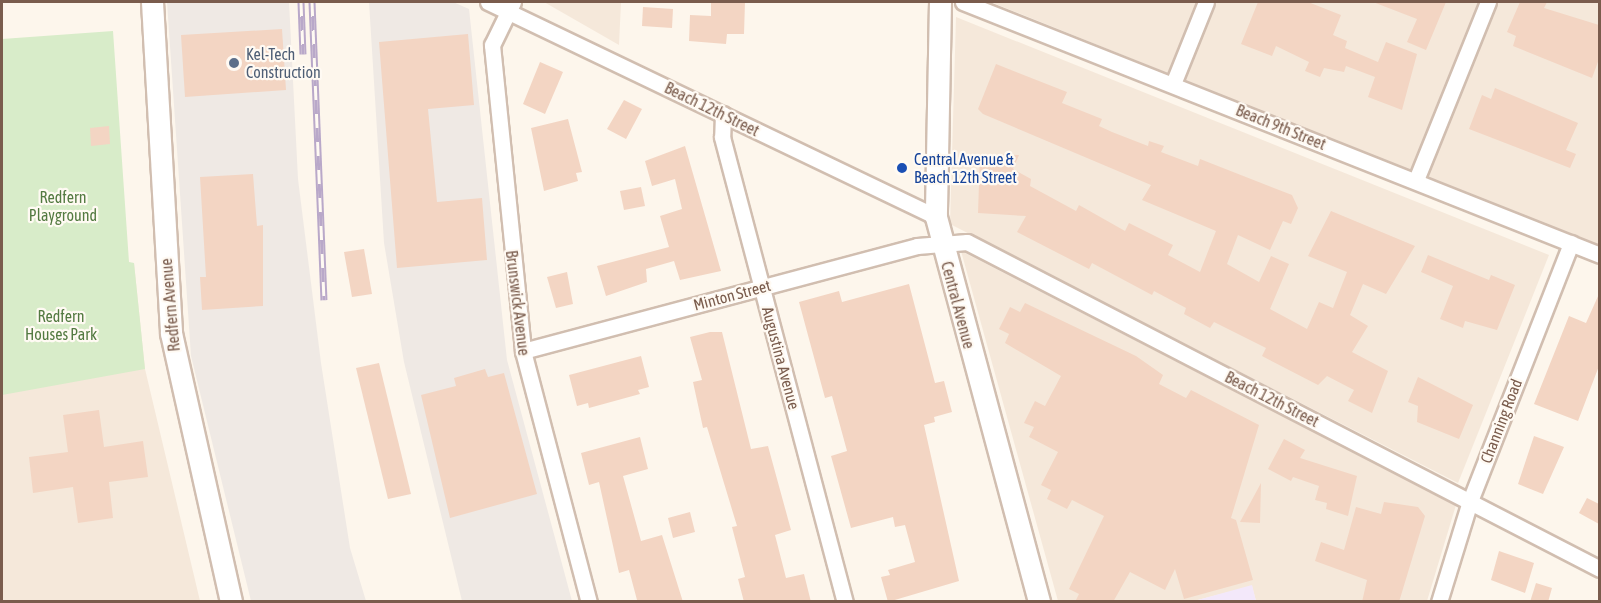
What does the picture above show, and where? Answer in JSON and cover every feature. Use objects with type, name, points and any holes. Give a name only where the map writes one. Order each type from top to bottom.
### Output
[{"type":"street","name":"Redfern Avenue","points":[[152,2],[171,333],[231,602]]},
{"type":"street","name":"Beach 12th Street","points":[[488,2],[510,6],[723,114],[936,217]]},
{"type":"street","name":"Central Avenue","points":[[940,2],[936,217],[1039,602]]},
{"type":"street","name":"Beach 9th Street","points":[[963,2],[1416,180],[1599,255]]},
{"type":"street","points":[[1173,84],[1206,2]]},
{"type":"street","points":[[1416,180],[1488,2]]},
{"type":"street","name":"Brunswick Avenue","points":[[510,6],[492,45],[523,351],[589,602]]},
{"type":"street","name":"Augustina Avenue","points":[[723,114],[722,137],[845,602]]},
{"type":"street","name":"Beach 12th Street","points":[[942,244],[966,242],[1599,569]]},
{"type":"street","name":"Channing Road","points":[[1439,602],[1470,501],[1571,243]]},
{"type":"street","name":"Minton Street","points":[[523,351],[917,246],[942,244]]},
{"type":"shaded area","points":[[167,2],[289,2],[298,179],[321,363],[350,548],[366,601],[251,601],[191,356]]},
{"type":"shaded area","points":[[369,2],[453,2],[469,9],[507,360],[572,601],[462,601],[404,362],[384,243]]},
{"type":"shaded area","points":[[544,2],[621,2],[619,45]]},
{"type":"shaded area","points":[[991,2],[1599,2],[1599,247]]},
{"type":"shaded area","points":[[956,17],[1549,255],[1458,483],[950,224]]},
{"type":"shaded area","points":[[961,251],[1456,505],[1427,601],[1256,601],[1252,586],[1194,601],[1058,601]]},
{"type":"shaded area","points":[[134,263],[145,369],[200,601],[2,602],[2,272]]},
{"type":"shaded area","points":[[1252,585],[1256,601],[1194,601]]},
{"type":"green space","name":"Redfern Playground","points":[[113,31],[129,262],[134,263],[145,369],[2,395],[2,39]]},
{"type":"building","points":[[711,2],[745,2],[744,34],[727,34],[726,44],[689,41],[690,15],[711,16]]},
{"type":"building","points":[[1258,2],[1308,2],[1341,15],[1333,35],[1347,41],[1345,48],[1378,62],[1386,42],[1417,54],[1402,110],[1368,97],[1375,77],[1346,66],[1344,72],[1324,68],[1320,77],[1305,71],[1309,62],[1276,46],[1272,56],[1241,44]]},
{"type":"building","points":[[1373,2],[1446,2],[1426,50],[1407,42],[1417,19]]},
{"type":"building","points":[[1520,2],[1547,2],[1544,8],[1599,25],[1599,59],[1592,78],[1513,46],[1516,36],[1507,32]]},
{"type":"building","points":[[643,7],[673,9],[672,28],[642,26]]},
{"type":"building","name":"Kel-Tech Construction","points":[[282,29],[286,90],[185,97],[181,35]]},
{"type":"building","points":[[468,34],[474,105],[428,109],[437,202],[482,198],[487,260],[397,268],[379,42]]},
{"type":"building","points":[[540,62],[563,72],[545,114],[523,104]]},
{"type":"building","points":[[996,64],[1067,92],[1062,103],[1102,119],[1099,126],[1112,132],[1148,146],[1149,141],[1164,146],[1161,152],[1198,166],[1200,159],[1292,195],[1298,208],[1291,224],[1283,221],[1270,250],[1238,235],[1227,264],[1259,282],[1271,256],[1289,264],[1270,309],[1307,329],[1319,302],[1333,308],[1347,272],[1308,256],[1331,211],[1415,246],[1386,294],[1363,284],[1350,315],[1368,326],[1352,352],[1388,371],[1372,413],[1348,401],[1354,390],[1327,376],[1318,385],[1262,356],[1266,348],[1214,322],[1210,328],[1184,314],[1186,308],[1154,291],[1152,295],[1092,263],[1089,269],[1017,232],[1026,216],[978,213],[980,154],[1019,155],[1013,169],[1031,179],[1030,186],[1076,211],[1079,205],[1125,231],[1129,223],[1173,245],[1168,255],[1200,272],[1216,231],[1142,200],[1151,185],[983,114],[978,109]]},
{"type":"building","points":[[1495,88],[1578,123],[1566,150],[1576,154],[1570,168],[1469,129],[1482,95],[1491,99]]},
{"type":"building","points":[[624,100],[642,109],[626,139],[607,129]]},
{"type":"building","points":[[568,119],[582,172],[576,173],[578,181],[544,191],[531,128]]},
{"type":"building","points":[[109,126],[110,144],[91,146],[90,128]]},
{"type":"building","points":[[685,146],[721,271],[680,280],[674,261],[646,269],[647,282],[606,296],[597,266],[669,247],[660,216],[682,209],[675,179],[652,186],[645,161]]},
{"type":"building","points":[[253,174],[257,226],[263,225],[263,306],[202,310],[200,277],[206,277],[200,177]]},
{"type":"building","points":[[641,187],[645,206],[624,210],[620,191]]},
{"type":"building","points":[[364,249],[372,294],[352,297],[344,252]]},
{"type":"building","points":[[1428,255],[1489,280],[1491,275],[1515,285],[1497,330],[1465,321],[1463,328],[1440,319],[1453,286],[1421,272]]},
{"type":"building","points":[[567,272],[573,304],[556,308],[547,277]]},
{"type":"building","points":[[909,284],[935,383],[944,381],[952,412],[934,417],[935,422],[924,425],[959,581],[888,602],[881,577],[890,575],[888,570],[915,562],[905,525],[895,527],[893,517],[851,528],[831,456],[847,451],[832,396],[825,398],[799,302],[839,291],[842,302]]},
{"type":"building","points":[[1599,294],[1599,366],[1578,421],[1534,404],[1569,316],[1586,323]]},
{"type":"building","points":[[1025,303],[1136,356],[1163,375],[1159,384],[1186,398],[1191,390],[1259,425],[1231,518],[1236,520],[1253,580],[1184,599],[1175,569],[1165,590],[1130,572],[1113,602],[1075,602],[1079,594],[1069,589],[1104,516],[1072,500],[1067,509],[1047,499],[1051,490],[1041,485],[1058,452],[1029,437],[1034,427],[1024,423],[1035,401],[1045,406],[1061,376],[1005,343],[1009,334],[999,329],[1010,307],[1020,312]]},
{"type":"building","points":[[710,332],[722,332],[751,449],[768,446],[791,530],[775,535],[786,578],[804,574],[811,602],[744,602],[738,579],[745,577],[732,527],[737,526],[707,427],[703,428],[693,382],[702,380],[690,337]]},
{"type":"building","points":[[641,356],[649,387],[638,390],[640,394],[589,408],[588,403],[577,406],[569,375]]},
{"type":"building","points":[[379,363],[411,494],[388,499],[356,368]]},
{"type":"building","points":[[485,369],[488,377],[504,373],[537,494],[450,518],[421,395],[456,386],[454,378]]},
{"type":"building","points":[[1418,377],[1473,405],[1459,439],[1417,422],[1418,406],[1408,402]]},
{"type":"building","points":[[99,410],[104,447],[143,441],[148,477],[109,482],[113,518],[78,523],[73,487],[33,493],[29,457],[68,452],[63,415]]},
{"type":"building","points":[[1534,436],[1564,447],[1543,494],[1518,484]]},
{"type":"building","points":[[640,437],[648,469],[623,476],[641,541],[662,535],[683,602],[637,600],[629,570],[619,573],[599,482],[589,485],[581,453]]},
{"type":"building","points":[[1284,439],[1305,450],[1300,458],[1357,476],[1348,516],[1326,509],[1327,503],[1315,500],[1319,486],[1293,477],[1291,481],[1268,469]]},
{"type":"building","points":[[1261,483],[1260,523],[1240,522]]},
{"type":"building","points":[[1587,498],[1599,504],[1599,524],[1579,513]]},
{"type":"building","points":[[1384,502],[1418,507],[1425,516],[1399,602],[1362,602],[1367,580],[1315,561],[1321,542],[1344,550],[1356,507],[1381,514]]},
{"type":"building","points":[[690,512],[695,532],[673,538],[668,518]]},
{"type":"building","points":[[1499,551],[1534,563],[1525,593],[1491,580]]},
{"type":"building","points":[[1536,583],[1552,588],[1548,602],[1530,602]]},
{"type":"railway","points":[[301,2],[303,54]]},
{"type":"railway","points":[[312,2],[324,300]]},
{"type":"place","name":"Kel-Tech Construction","points":[[234,63]]},
{"type":"place","name":"Central Avenue & Beach 12th Street","points":[[902,168]]},
{"type":"park label","name":"Redfern Houses Park","points":[[61,325]]}]
